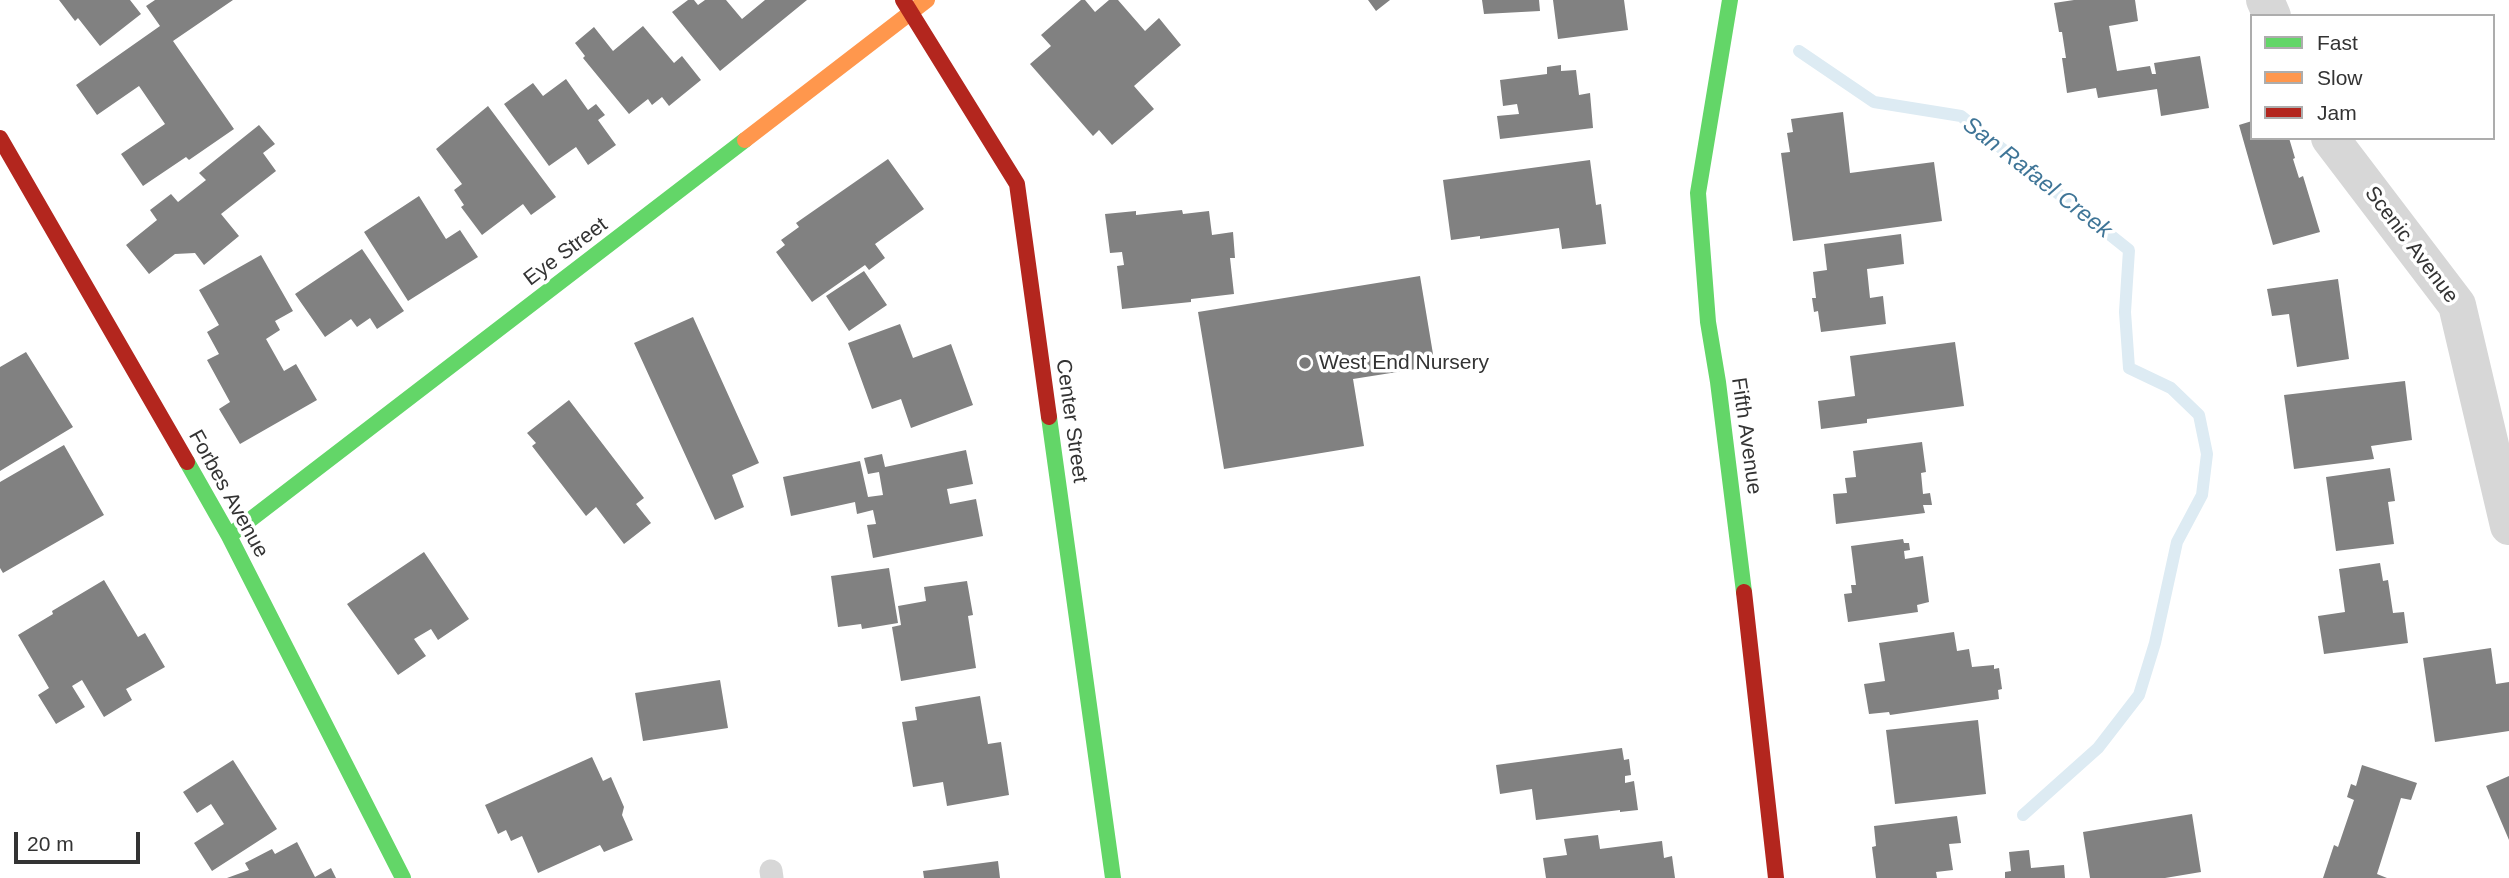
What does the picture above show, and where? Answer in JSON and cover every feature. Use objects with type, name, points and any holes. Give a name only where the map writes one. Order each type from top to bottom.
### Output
[{"type":"street","name":"Eye Street","points":[[229,536],[908,6],[927,0]]},
{"type":"street","name":"Fifth Avenue","points":[[1730,0],[1698,193],[1708,322],[1734,506],[1776,878]]},
{"type":"street","name":"Center Street","points":[[908,6],[1017,184],[1112,878]]},
{"type":"street","name":"Forbes Avenue","points":[[0,138],[229,536],[403,878]]},
{"type":"street","name":"Scenic Avenue","points":[[2332,140],[2457,305],[2509,526]]},
{"type":"building","points":[[59,0],[130,0],[141,14],[100,46],[78,18],[75,21]]},
{"type":"building","points":[[155,0],[233,0],[173,41],[234,129],[189,160],[186,157],[143,186],[121,154],[165,124],[139,86],[97,115],[76,85],[160,26],[146,6]]},
{"type":"building","points":[[688,0],[694,0],[698,5],[705,0],[726,0],[742,19],[765,0],[807,0],[720,71],[672,12]]},
{"type":"building","points":[[1081,0],[1085,0],[1095,12],[1109,0],[1118,0],[1145,31],[1159,18],[1181,45],[1134,86],[1154,109],[1112,145],[1099,130],[1093,136],[1030,64],[1051,46],[1041,35]]},
{"type":"building","points":[[1368,0],[1390,0],[1376,11]]},
{"type":"building","points":[[1482,0],[1539,0],[1540,11],[1484,14]]},
{"type":"building","points":[[1553,0],[1624,0],[1628,30],[1558,39]]},
{"type":"building","points":[[2074,0],[2135,0],[2138,21],[2109,26],[2117,71],[2150,66],[2152,74],[2156,74],[2154,63],[2200,56],[2209,108],[2161,116],[2157,89],[2098,98],[2096,88],[2067,93],[2062,58],[2066,58],[2054,3]]},
{"type":"building","points":[[643,26],[674,63],[682,56],[701,80],[669,106],[662,97],[652,105],[648,99],[629,114],[583,58],[585,56],[575,43],[594,27],[613,51]]},
{"type":"building","points":[[1561,65],[1561,71],[1576,70],[1579,95],[1590,93],[1593,128],[1500,139],[1497,116],[1519,114],[1517,104],[1503,106],[1500,80],[1547,74],[1547,67]]},
{"type":"building","points":[[566,79],[588,110],[596,104],[605,115],[598,120],[616,145],[588,165],[576,147],[549,166],[504,104],[533,83],[543,96]]},
{"type":"building","points":[[488,106],[556,197],[531,215],[523,204],[482,235],[461,207],[464,205],[454,190],[462,184],[436,149]]},
{"type":"building","points":[[1843,112],[1850,173],[1934,162],[1942,221],[1793,241],[1781,153],[1790,152],[1787,133],[1793,132],[1791,119]]},
{"type":"building","points":[[2250,122],[2250,140],[2290,140],[2299,178],[2303,176],[2320,232],[2273,245],[2239,125]]},
{"type":"building","points":[[259,125],[275,144],[263,153],[276,171],[221,214],[239,236],[204,265],[195,253],[175,254],[149,274],[126,245],[157,220],[150,210],[171,194],[178,202],[206,180],[199,173]]},
{"type":"building","points":[[888,159],[924,209],[875,244],[885,258],[869,270],[865,265],[812,302],[776,252],[785,245],[781,240],[799,227],[796,223]]},
{"type":"building","points":[[1590,160],[1596,205],[1601,204],[1606,244],[1562,249],[1559,228],[1480,239],[1480,236],[1451,240],[1443,180]]},
{"type":"building","points":[[419,196],[446,239],[460,230],[478,257],[408,301],[364,232]]},
{"type":"building","points":[[1182,210],[1183,214],[1209,211],[1212,235],[1233,232],[1235,258],[1230,258],[1234,294],[1191,299],[1191,302],[1122,309],[1117,266],[1124,265],[1122,252],[1110,253],[1105,214],[1136,211],[1136,215]]},
{"type":"building","points":[[1901,234],[1904,264],[1867,269],[1870,298],[1883,296],[1886,324],[1821,332],[1818,311],[1814,312],[1812,298],[1816,298],[1813,272],[1827,270],[1824,244]]},
{"type":"building","points":[[362,249],[404,311],[377,329],[370,318],[357,327],[351,319],[325,337],[295,294]]},
{"type":"building","points":[[261,255],[293,311],[275,321],[280,330],[266,339],[284,371],[296,364],[317,400],[240,444],[219,409],[230,402],[207,360],[219,354],[207,332],[219,325],[199,290]]},
{"type":"building","points":[[864,271],[887,305],[849,331],[826,296]]},
{"type":"building","points":[[1420,276],[1435,366],[1353,379],[1364,446],[1224,469],[1198,312]]},
{"type":"building","points":[[2338,279],[2349,359],[2297,367],[2289,314],[2272,316],[2267,289]]},
{"type":"building","points":[[693,317],[759,463],[732,475],[744,507],[715,520],[634,343]]},
{"type":"building","points":[[900,324],[913,358],[951,344],[973,405],[911,428],[901,399],[872,409],[848,343]]},
{"type":"building","points":[[1955,342],[1964,406],[1867,419],[1867,423],[1821,429],[1818,401],[1855,396],[1850,356]]},
{"type":"building","points":[[26,352],[73,427],[0,471],[0,367]]},
{"type":"building","points":[[2405,381],[2412,440],[2371,446],[2374,459],[2294,469],[2284,395]]},
{"type":"building","points":[[569,400],[644,498],[636,504],[651,523],[624,544],[596,507],[586,516],[532,446],[536,443],[527,433]]},
{"type":"building","points":[[1922,442],[1926,472],[1921,473],[1923,494],[1930,493],[1932,505],[1923,505],[1925,513],[1836,524],[1833,494],[1847,493],[1845,478],[1856,477],[1853,451]]},
{"type":"building","points":[[64,445],[104,515],[3,573],[0,568],[0,482]]},
{"type":"building","points":[[966,450],[973,484],[947,489],[950,504],[976,499],[983,536],[873,558],[867,525],[876,524],[873,510],[857,514],[855,502],[791,516],[783,477],[860,461],[868,497],[883,495],[879,472],[868,474],[864,458],[882,454],[885,467]]},
{"type":"building","points":[[2390,468],[2395,501],[2388,502],[2394,544],[2336,551],[2326,477]]},
{"type":"building","points":[[1903,539],[1904,543],[1909,543],[1910,550],[1904,551],[1905,559],[1923,556],[1929,602],[1917,605],[1918,612],[1848,622],[1844,594],[1852,593],[1851,585],[1856,585],[1851,546]]},
{"type":"building","points":[[424,552],[469,619],[438,640],[431,629],[414,639],[426,656],[398,675],[347,604]]},
{"type":"building","points":[[2380,563],[2383,581],[2388,580],[2393,613],[2404,612],[2408,643],[2324,654],[2318,616],[2345,612],[2339,569]]},
{"type":"building","points":[[889,568],[898,623],[862,629],[861,624],[838,627],[831,576]]},
{"type":"building","points":[[104,580],[138,637],[145,633],[165,667],[126,689],[132,700],[104,717],[82,680],[72,686],[85,707],[56,724],[38,695],[49,688],[18,635]]},
{"type":"building","points":[[967,581],[973,615],[968,616],[976,668],[901,681],[892,627],[901,625],[898,606],[926,601],[924,587]]},
{"type":"building","points":[[1954,632],[1957,651],[1969,649],[1972,667],[1994,665],[1994,669],[1999,668],[2002,689],[1998,690],[1999,699],[1890,715],[1889,712],[1869,714],[1864,684],[1885,681],[1879,643]]},
{"type":"building","points":[[2491,648],[2496,684],[2509,682],[2509,731],[2435,742],[2423,658]]},
{"type":"building","points":[[720,680],[728,728],[643,741],[635,693]]},
{"type":"building","points":[[980,696],[988,744],[1001,742],[1009,795],[947,806],[943,782],[913,787],[902,722],[917,720],[915,707]]},
{"type":"building","points":[[1978,720],[1986,794],[1895,804],[1886,730]]},
{"type":"building","points":[[1622,748],[1624,760],[1629,759],[1631,775],[1625,776],[1625,783],[1634,781],[1638,810],[1536,820],[1532,789],[1500,794],[1496,765]]},
{"type":"building","points":[[592,757],[603,781],[611,777],[624,807],[622,815],[633,840],[604,852],[600,845],[538,873],[522,836],[511,841],[506,830],[498,834],[485,805]]},
{"type":"building","points":[[233,760],[277,829],[212,871],[194,843],[224,824],[211,804],[197,813],[183,792]]},
{"type":"building","points":[[2362,765],[2417,783],[2411,800],[2401,798],[2377,874],[2387,878],[2323,878],[2334,845],[2338,847],[2354,800],[2347,797],[2351,784],[2356,786]]},
{"type":"building","points":[[2509,776],[2509,840],[2486,786]]},
{"type":"building","points":[[2192,814],[2201,872],[2165,878],[2090,878],[2083,832]]},
{"type":"building","points":[[1957,816],[1961,843],[1949,844],[1953,870],[1936,872],[1937,878],[1876,878],[1872,847],[1876,846],[1874,826]]},
{"type":"building","points":[[1598,835],[1600,849],[1662,841],[1664,858],[1672,856],[1675,878],[1546,878],[1543,858],[1567,855],[1564,839]]},
{"type":"building","points":[[297,842],[315,877],[331,868],[336,878],[227,878],[249,870],[245,863],[272,849],[275,854]]},
{"type":"building","points":[[2029,850],[2031,868],[2064,865],[2065,878],[2005,878],[2005,872],[2011,871],[2009,852]]},
{"type":"building","points":[[998,861],[1000,878],[924,878],[923,871]]},
{"type":"waterway","name":"San Rafael Creek","points":[[1799,51],[1874,102],[1961,116],[2129,250],[2125,312],[2129,368],[2171,388],[2199,415],[2207,454],[2202,495],[2177,542],[2155,643],[2139,695],[2098,748],[2023,815]]},
{"type":"traffic: fast","points":[[1730,0],[1698,193],[1708,322],[1744,592]]},
{"type":"traffic: fast","points":[[229,536],[745,140]]},
{"type":"traffic: fast","points":[[1049,417],[1113,878]]},
{"type":"traffic: fast","points":[[187,462],[229,536],[403,878]]},
{"type":"traffic: slow","points":[[745,140],[927,0]]},
{"type":"traffic: jam","points":[[903,0],[1017,184],[1049,417]]},
{"type":"traffic: jam","points":[[0,138],[187,462]]},
{"type":"traffic: jam","points":[[1744,592],[1776,878]]},
{"type":"place","name":"West End Nursery","points":[[1305,363]]}]
